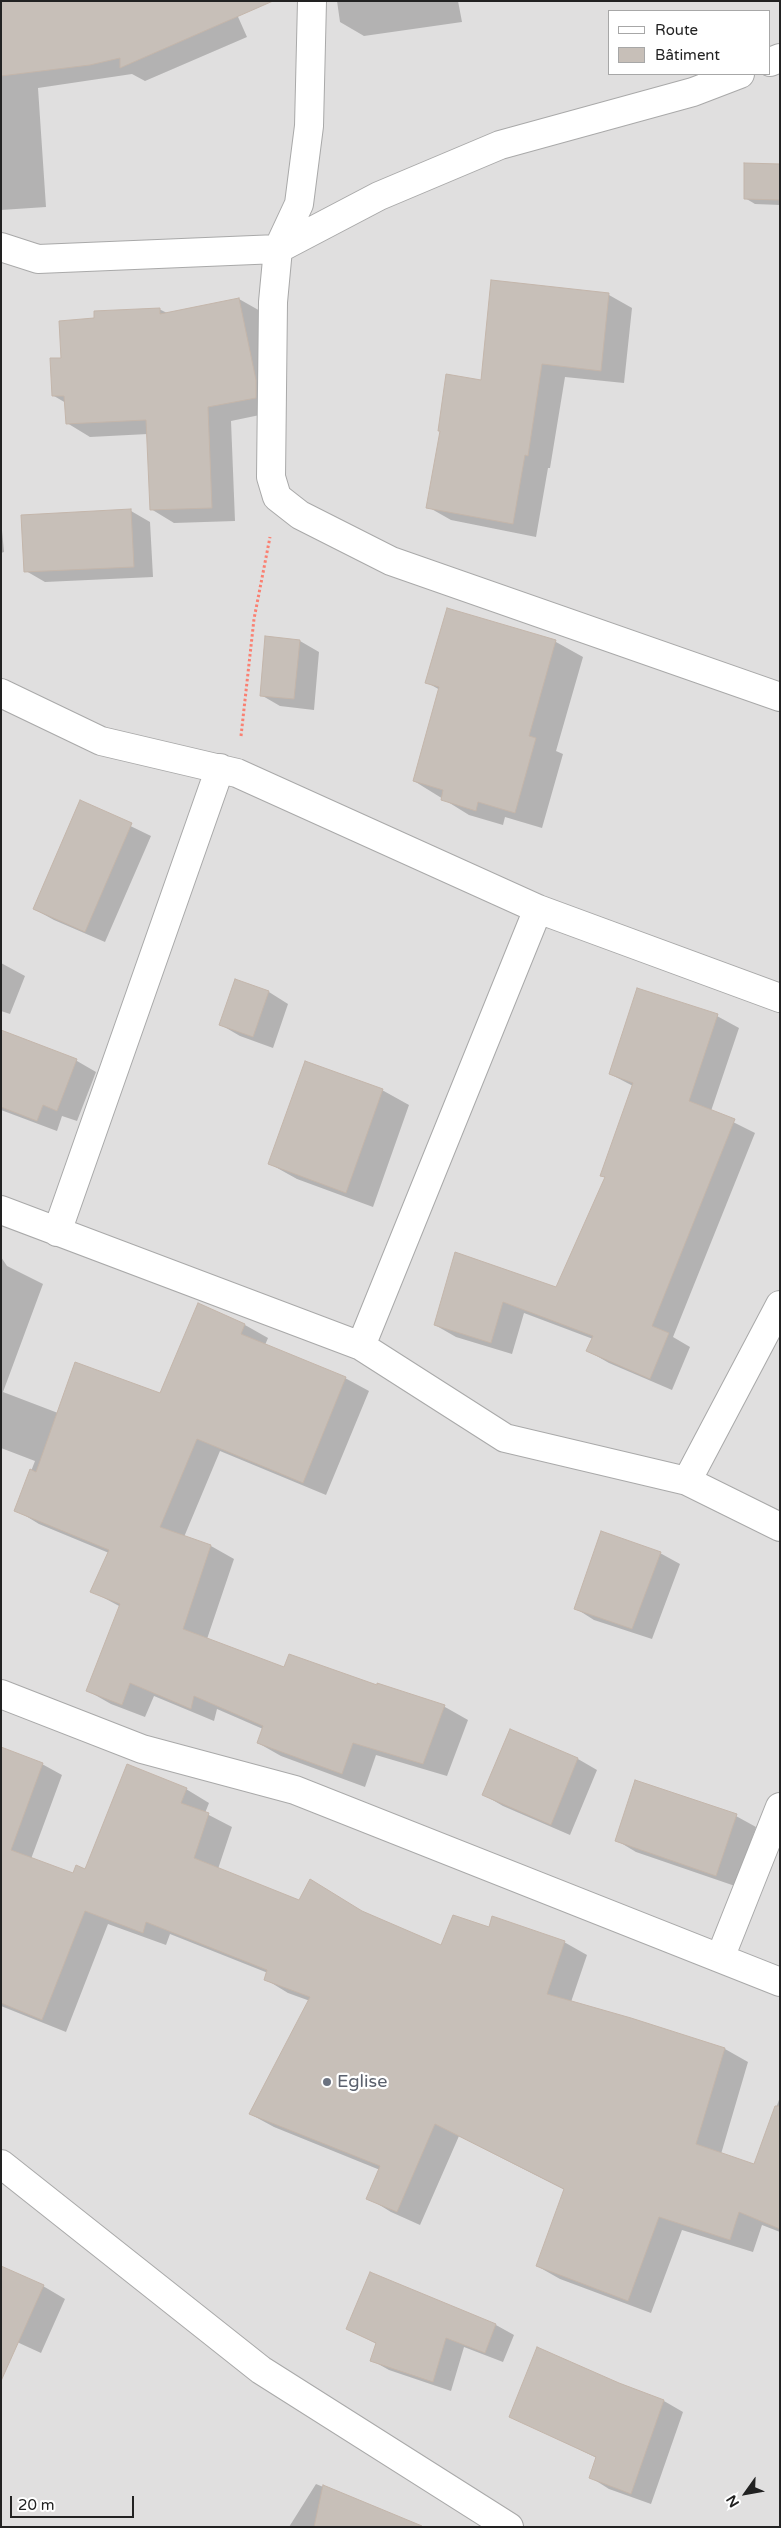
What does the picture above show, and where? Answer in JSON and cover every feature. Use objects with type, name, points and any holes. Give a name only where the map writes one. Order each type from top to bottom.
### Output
[{"type":"street","points":[[312,1],[310,126],[298,204],[278,249],[273,302],[271,477],[278,497],[300,515],[391,561],[780,697]]},
{"type":"street","points":[[1,248],[38,259],[278,249],[379,196],[500,146],[693,92],[737,75]]},
{"type":"street","points":[[1,693],[101,740],[228,770],[538,909],[780,998]]},
{"type":"street","points":[[57,1232],[228,770]]},
{"type":"street","points":[[361,1346],[538,909]]},
{"type":"street","points":[[1,1210],[361,1346],[505,1438],[687,1481],[780,1527]]},
{"type":"street","points":[[687,1481],[780,1305]]},
{"type":"street","points":[[1,1694],[142,1749],[295,1790],[780,1982]]},
{"type":"street","points":[[720,1958],[780,1807]]},
{"type":"street","points":[[1,2164],[261,2370],[508,2527]]},
{"type":"path","points":[[228,770],[254,619],[278,497]]},
{"type":"shaded area","points":[[1,1],[780,1],[780,2527],[1,2527]]},
{"type":"building","points":[[1,1],[273,1],[120,68],[120,58],[90,65],[1,76]]},
{"type":"building","points":[[744,163],[780,164],[780,200],[744,199]]},
{"type":"building","points":[[491,280],[609,293],[601,371],[542,364],[528,456],[525,455],[513,524],[426,508],[440,431],[438,431],[446,374],[481,380]]},
{"type":"building","points":[[239,298],[256,380],[256,398],[208,407],[212,508],[150,510],[146,420],[66,424],[64,396],[52,396],[50,358],[61,358],[59,321],[94,318],[94,311],[160,308],[160,314]]},
{"type":"building","points":[[131,509],[134,567],[24,572],[21,515]]},
{"type":"building","points":[[447,608],[556,640],[529,736],[536,738],[515,813],[478,802],[476,811],[441,800],[443,790],[413,781],[439,687],[425,683]]},
{"type":"building","points":[[265,636],[300,640],[294,699],[260,696]]},
{"type":"building","points":[[80,800],[132,823],[85,932],[33,909]]},
{"type":"building","points":[[235,979],[269,991],[253,1037],[219,1025]]},
{"type":"building","points":[[637,988],[718,1014],[689,1101],[735,1119],[652,1326],[669,1333],[650,1379],[586,1351],[593,1336],[503,1302],[491,1343],[434,1325],[455,1252],[556,1287],[605,1177],[600,1176],[633,1083],[609,1074]]},
{"type":"building","points":[[1,1030],[77,1059],[57,1111],[43,1105],[37,1121],[1,1107]]},
{"type":"building","points":[[305,1061],[383,1089],[346,1193],[268,1164]]},
{"type":"building","points":[[198,1303],[245,1324],[241,1334],[346,1377],[303,1483],[197,1439],[160,1527],[211,1545],[183,1629],[284,1667],[289,1654],[377,1685],[377,1683],[445,1705],[423,1764],[353,1743],[342,1774],[257,1743],[263,1726],[194,1696],[191,1709],[130,1683],[122,1705],[86,1691],[120,1604],[90,1592],[109,1550],[14,1511],[30,1469],[36,1472],[75,1362],[160,1393]]},
{"type":"building","points":[[601,1531],[661,1552],[632,1629],[574,1609]]},
{"type":"building","points":[[510,1729],[578,1758],[551,1825],[482,1795]]},
{"type":"building","points":[[1,1747],[43,1763],[11,1850],[73,1873],[76,1865],[85,1869],[127,1764],[187,1788],[181,1803],[209,1813],[194,1858],[299,1900],[310,1879],[362,1911],[441,1945],[453,1915],[489,1927],[492,1916],[565,1941],[547,1994],[725,2048],[696,2144],[754,2164],[775,2106],[780,2106],[780,2229],[739,2212],[730,2240],[659,2217],[628,2301],[536,2266],[564,2189],[435,2124],[397,2212],[366,2199],[380,2166],[249,2114],[310,1997],[264,1980],[267,1970],[146,1922],[143,1933],[85,1911],[42,2020],[1,2003]]},
{"type":"building","points":[[635,1780],[737,1814],[716,1876],[615,1841]]},
{"type":"building","points":[[1,2266],[44,2285],[1,2381]]},
{"type":"building","points":[[370,2272],[496,2324],[485,2353],[446,2338],[433,2382],[370,2361],[376,2343],[346,2329]]},
{"type":"building","points":[[537,2347],[619,2383],[664,2400],[631,2494],[589,2478],[596,2457],[509,2417]]},
{"type":"building","points":[[323,2485],[422,2526],[422,2527],[314,2527]]},
{"type":"place","name":"Eglise","points":[[327,2082]]}]
